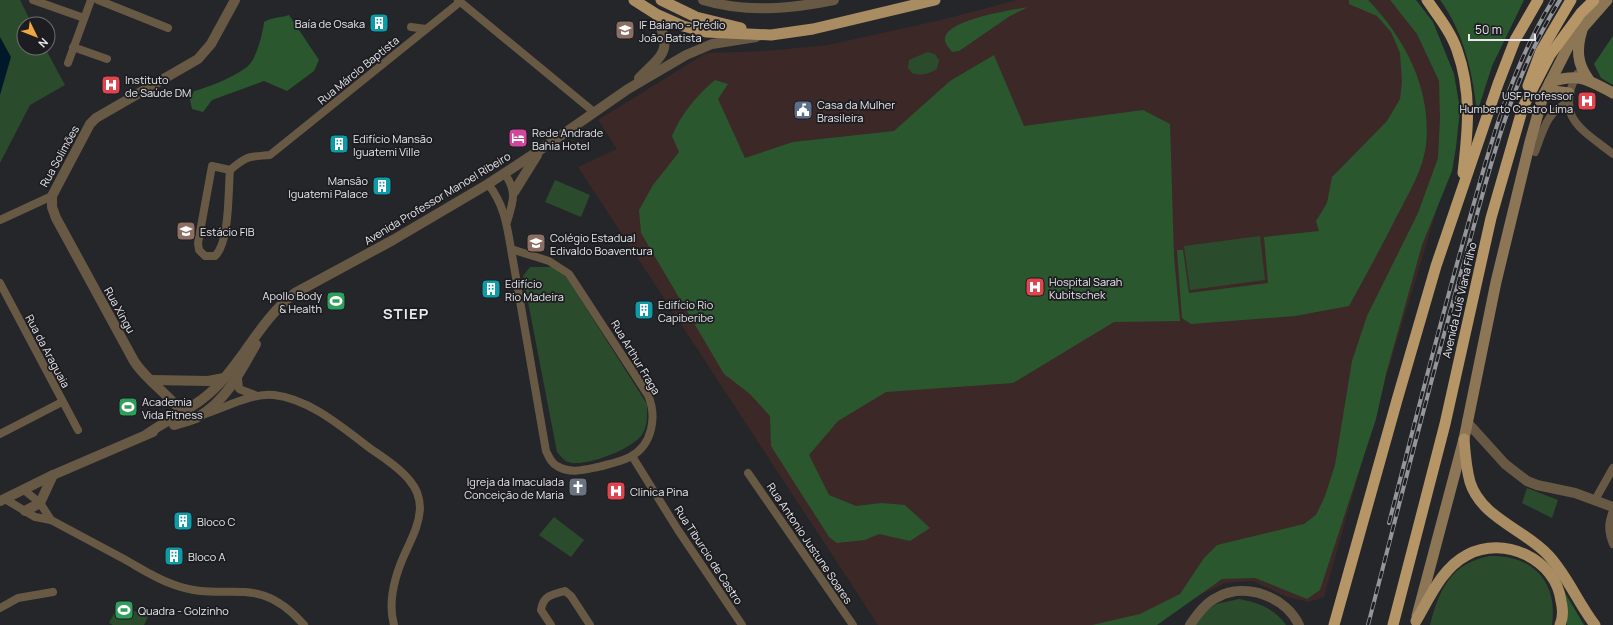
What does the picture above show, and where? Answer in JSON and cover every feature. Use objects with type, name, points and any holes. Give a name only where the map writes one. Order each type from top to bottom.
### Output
[{"type":"highway","points":[[1428,0],[1443,23],[1457,50],[1465,80],[1469,109],[1461,191]]},
{"type":"highway","points":[[1334,625],[1436,266],[1528,0]]},
{"type":"highway","points":[[1515,40],[1538,0]]},
{"type":"highway","points":[[1523,108],[1530,78],[1541,51],[1571,0]]},
{"type":"highway","name":"Avenida Luís Viana Filho","points":[[1394,625],[1445,424],[1491,218],[1523,108],[1550,55],[1582,13],[1594,0]]},
{"type":"highway","points":[[1327,625],[1350,568]]},
{"type":"main road","points":[[634,0],[656,14],[683,26],[706,32],[770,35],[812,29],[935,0]]},
{"type":"main road","points":[[661,0],[696,17],[770,35]]},
{"type":"main road","points":[[1415,623],[1464,439],[1499,267],[1543,96],[1562,55],[1584,25],[1607,0]]},
{"type":"main road","points":[[1578,72],[1578,48],[1584,25]]},
{"type":"main road","points":[[1578,72],[1589,80],[1613,93]]},
{"type":"main road","points":[[1550,82],[1578,72]]},
{"type":"main road","points":[[1543,96],[1552,92],[1568,98]]},
{"type":"main road","points":[[1464,439],[1470,482],[1477,495],[1488,508],[1548,554],[1564,572],[1595,625]]},
{"type":"main road","points":[[1415,623],[1445,573],[1456,562],[1468,554],[1485,548],[1504,547],[1518,551],[1535,559],[1548,571],[1556,582],[1561,597],[1562,608],[1560,625]]},
{"type":"street","points":[[33,0],[84,18]]},
{"type":"street","points":[[68,63],[91,0]]},
{"type":"street","points":[[98,0],[168,28]]},
{"type":"street","name":"Rua Solimões","points":[[0,220],[52,196],[90,124],[96,118],[198,59],[211,44],[235,0]]},
{"type":"street","points":[[703,0],[734,8],[753,9],[834,0]]},
{"type":"street","points":[[459,1],[594,112]]},
{"type":"street","name":"Rua Márclo Baptista","points":[[230,170],[241,160],[270,155],[459,1]]},
{"type":"street","name":"Avenida Professor Manoel Ribeiro","points":[[628,89],[659,58],[664,50],[666,41],[664,32],[656,14]]},
{"type":"street","points":[[412,27],[426,29]]},
{"type":"street","name":"Avenida Professor Manoel Ribeiro","points":[[147,434],[206,396],[224,378],[276,309],[295,294],[393,240],[488,184],[628,89],[701,47],[770,35]]},
{"type":"street","points":[[73,47],[107,59]]},
{"type":"street","points":[[1535,152],[1547,120],[1568,98],[1578,72]]},
{"type":"street","points":[[1568,98],[1570,113],[1575,122],[1613,154]]},
{"type":"street","points":[[514,192],[540,150]]},
{"type":"street","points":[[212,166],[230,170],[224,240],[220,251],[215,256],[206,256],[198,250],[198,243],[212,166]]},
{"type":"street","points":[[504,173],[511,181],[514,192]]},
{"type":"street","name":"Rua Arthur Fraga","points":[[488,184],[499,200],[507,223],[511,249],[545,444],[550,460],[556,466],[576,471],[615,463],[632,456],[645,444],[651,431],[653,407],[648,395],[569,274],[550,261],[511,249]]},
{"type":"street","name":"Rua Arthur Fraga","points":[[507,223],[514,192]]},
{"type":"street","name":"Rua Xingu","points":[[52,196],[52,207],[56,218],[134,361],[141,371],[170,397],[182,412]]},
{"type":"street","name":"Rua da Araguaia","points":[[0,283],[78,430]]},
{"type":"street","name":"Avenida Professor Manoel Ribeiro","points":[[2,500],[53,475],[147,434],[197,417],[212,406],[238,378],[257,342],[262,329]]},
{"type":"street","points":[[151,380],[194,381],[224,378]]},
{"type":"street","points":[[238,378],[239,389],[255,395],[275,395],[299,402],[311,408],[392,464],[404,474],[416,490],[419,499],[418,521],[396,581],[391,602],[394,625]]},
{"type":"street","points":[[197,417],[255,395]]},
{"type":"street","points":[[0,434],[62,402]]},
{"type":"street","points":[[177,424],[182,412]]},
{"type":"street","points":[[1467,422],[1505,464],[1527,481],[1595,500],[1613,507]]},
{"type":"street","name":"Rua Tiburcio de Castro","points":[[632,456],[742,625]]},
{"type":"street","points":[[1595,500],[1613,468]]},
{"type":"street","name":"Rua Antonio Justune Soares","points":[[748,473],[853,625]]},
{"type":"street","points":[[25,512],[40,503],[53,475]]},
{"type":"street","points":[[24,490],[40,503],[51,520]]},
{"type":"street","points":[[2,500],[41,519],[51,520],[146,572],[174,585],[208,590],[256,593],[270,597],[291,611],[304,625]]},
{"type":"street","points":[[1613,511],[1609,521],[1608,531],[1613,544]]},
{"type":"street","points":[[551,625],[540,610],[542,603],[549,595],[565,591],[571,596],[590,625]]},
{"type":"street","points":[[1190,625],[1196,616],[1218,597],[1231,592],[1251,591],[1269,597],[1283,604],[1296,618],[1299,625]]},
{"type":"street","points":[[0,608],[18,598],[53,592]]},
{"type":"shaded area","name":"Hospital Sarah Kubitschek","points":[[1017,0],[1403,0],[1449,81],[1447,176],[1386,377],[1324,597],[1309,602],[1287,597],[1253,581],[1225,583],[1189,600],[1149,625],[878,625],[578,167],[617,149],[598,120],[706,53],[765,51],[828,45],[941,20]]},
{"type":"green space","points":[[0,0],[20,0],[28,16],[16,16],[16,56],[49,56],[65,85],[30,105],[0,163]]},
{"type":"green space","points":[[1349,0],[1368,0],[1381,15],[1394,31],[1404,48],[1420,85],[1425,104],[1427,125],[1426,145],[1422,163],[1412,188],[1349,306],[1295,316],[1191,324],[1182,318],[1177,250],[1183,250],[1189,293],[1268,283],[1264,237],[1319,231],[1316,221],[1327,203],[1332,177],[1387,121],[1400,99],[1402,82],[1400,53],[1391,32],[1377,16],[1349,4]]},
{"type":"green space","points":[[1390,0],[1416,0],[1433,22],[1454,74],[1460,109],[1456,147],[1452,171],[1422,245],[1386,374],[1376,419],[1320,590],[1307,599],[1255,578],[1222,579],[1157,625],[1092,625],[1140,614],[1180,594],[1204,558],[1217,545],[1304,524],[1316,515],[1325,496],[1335,465],[1352,361],[1367,316],[1418,213],[1438,158],[1440,119],[1439,81],[1417,34]]},
{"type":"green space","points":[[1440,0],[1524,0],[1492,66],[1477,113],[1473,83],[1466,54],[1455,26]]},
{"type":"green space","points":[[1028,7],[1010,16],[959,51],[952,52],[945,41],[947,34],[954,27],[966,22],[980,17]]},
{"type":"green space","points":[[289,15],[319,60],[314,71],[287,91],[264,81],[212,100],[203,112],[192,109],[190,99],[194,91],[215,84],[248,66],[259,45],[264,22],[270,19]]},
{"type":"green space","points":[[1613,36],[1613,85],[1601,78],[1594,64]]},
{"type":"green space","points":[[927,52],[935,54],[939,60],[937,69],[925,74],[912,73],[908,68],[909,60]]},
{"type":"green space","points":[[994,55],[1024,126],[1143,110],[1170,124],[1174,257],[1180,321],[1114,322],[1013,383],[886,392],[838,421],[809,455],[829,495],[856,506],[882,503],[905,505],[930,528],[910,541],[879,534],[865,540],[837,543],[829,537],[771,446],[770,416],[750,394],[724,374],[641,233],[639,210],[653,185],[679,152],[672,136],[680,120],[702,92],[715,80],[728,84],[718,99],[745,158],[793,142],[894,131],[950,81]]},
{"type":"green space","points":[[555,180],[590,195],[581,217],[545,202]]},
{"type":"green space","points":[[1260,236],[1265,280],[1190,290],[1184,246]]},
{"type":"green space","points":[[530,267],[552,267],[567,278],[647,404],[647,421],[644,431],[632,444],[622,450],[597,459],[576,463],[568,462],[557,452],[523,276]]},
{"type":"green space","points":[[1527,488],[1558,500],[1552,518],[1522,503]]},
{"type":"green space","points":[[554,517],[584,540],[571,557],[539,535]]},
{"type":"green space","points":[[1490,556],[1519,560],[1530,566],[1539,574],[1546,584],[1551,596],[1553,610],[1552,625],[1430,625],[1443,589],[1456,571],[1477,559]]},
{"type":"green space","points":[[1564,591],[1584,625],[1567,625]]},
{"type":"green space","points":[[1239,599],[1266,607],[1276,614],[1286,625],[1184,625],[1216,604]]},
{"type":"green space","name":"Quadra - Golzinho","points":[[119,604],[148,617],[144,625],[113,625],[109,623]]},
{"type":"water","points":[[0,37],[11,57],[0,95]]},
{"type":"railway","points":[[1389,523],[1427,376],[1492,140],[1524,54],[1553,0]]},
{"type":"railway","points":[[1368,625],[1440,347],[1493,156],[1515,92],[1528,60],[1560,0]]},
{"type":"place","name":"Baía de Osaka","points":[[379,23]]},
{"type":"place","name":"IF Baiano - Prédio João Batista","points":[[625,30]]},
{"type":"place","name":"Instituto de Saúde DM","points":[[111,85]]},
{"type":"place","name":"USF Professor Humberto Castro Lima","points":[[1587,101]]},
{"type":"place","name":"Casa da Mulher Brasileira","points":[[803,110]]},
{"type":"place","name":"Rede Andrade Bahia Hotel","points":[[518,138]]},
{"type":"place","name":"Edifício Mansão Iguatemi Ville","points":[[339,144]]},
{"type":"place","name":"Mansão Iguatemi Palace","points":[[382,186]]},
{"type":"place","name":"Estácio FIB","points":[[186,231]]},
{"type":"place","name":"Colégio Estadual Edivaldo Boaventura","points":[[536,243]]},
{"type":"place","name":"Hospital Sarah Kubitschek","points":[[1035,287]]},
{"type":"place","name":"Edifício Rio Madeira","points":[[491,289]]},
{"type":"place","name":"Apollo Body & Health","points":[[336,301]]},
{"type":"place","name":"Edifício Rio Capiberibe","points":[[644,310]]},
{"type":"place","name":"Academia Vida Fitness","points":[[128,407]]},
{"type":"place","name":"Igreja da Imaculada Conceição de Maria","points":[[578,487]]},
{"type":"place","name":"Clinica Pina","points":[[616,491]]},
{"type":"place","name":"Bloco C","points":[[183,521]]},
{"type":"place","name":"Bloco A","points":[[174,556]]},
{"type":"place","name":"Quadra - Golzinho","points":[[124,610]]},
{"type":"district","name":"STIEP","points":[[406,313]]}]
